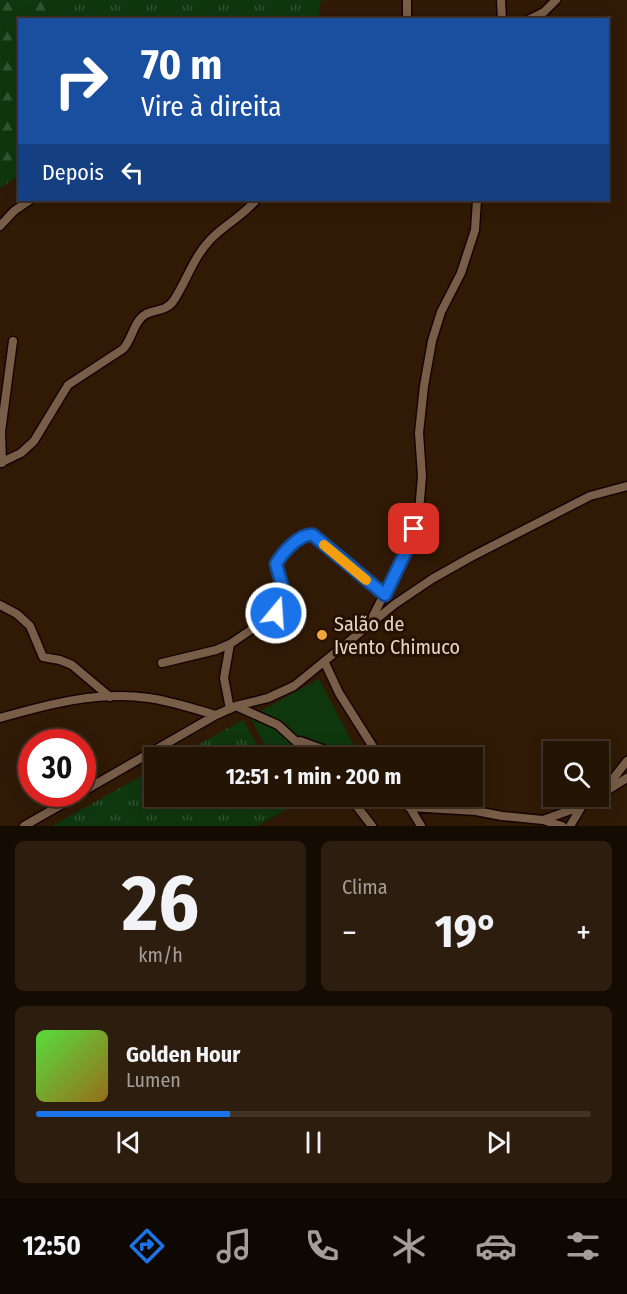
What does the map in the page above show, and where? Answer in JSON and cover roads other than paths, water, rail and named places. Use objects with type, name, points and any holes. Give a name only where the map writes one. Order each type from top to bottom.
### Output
[{"type":"street","points":[[407,0],[407,18]]},
{"type":"street","points":[[501,0],[502,18]]},
{"type":"street","points":[[532,18],[544,12],[556,0]]},
{"type":"street","points":[[0,226],[14,211],[29,201]]},
{"type":"street","points":[[13,341],[1,432],[1,463],[21,453],[34,441],[68,385],[123,349],[146,314],[170,306],[188,272],[211,239],[255,201]]},
{"type":"street","points":[[369,625],[409,545],[419,512],[422,476],[419,433],[432,341],[441,312],[461,273],[475,230],[477,201]]},
{"type":"street","points":[[96,784],[216,715],[268,698],[294,686],[369,625],[432,579],[471,557],[590,496],[627,486]]},
{"type":"street","points":[[162,663],[216,650],[230,644],[276,613],[286,600],[286,593],[276,564],[284,554],[308,534],[313,535],[385,595]]},
{"type":"street","points":[[0,605],[17,614],[30,626],[43,657],[72,665],[110,697]]},
{"type":"street","points":[[230,644],[224,678],[233,708]]},
{"type":"street","points":[[325,663],[339,693],[373,747]]},
{"type":"street","points":[[0,718],[49,704],[90,697],[149,698],[216,715]]},
{"type":"street","points":[[233,708],[278,725],[303,747]]},
{"type":"street","points":[[296,740],[316,747]]},
{"type":"street","points":[[609,784],[627,761]]},
{"type":"street","points":[[609,790],[627,778]]},
{"type":"street","points":[[24,826],[57,807]]},
{"type":"street","points":[[357,807],[372,826]]},
{"type":"street","points":[[409,807],[476,811],[543,820],[562,826]]},
{"type":"street","points":[[409,807],[421,826]]},
{"type":"street","points":[[543,820],[579,807]]},
{"type":"street","points":[[570,826],[581,807]]},
{"type":"place","name":"Salão de Ivento Chimuco","points":[[322,635]]}]
